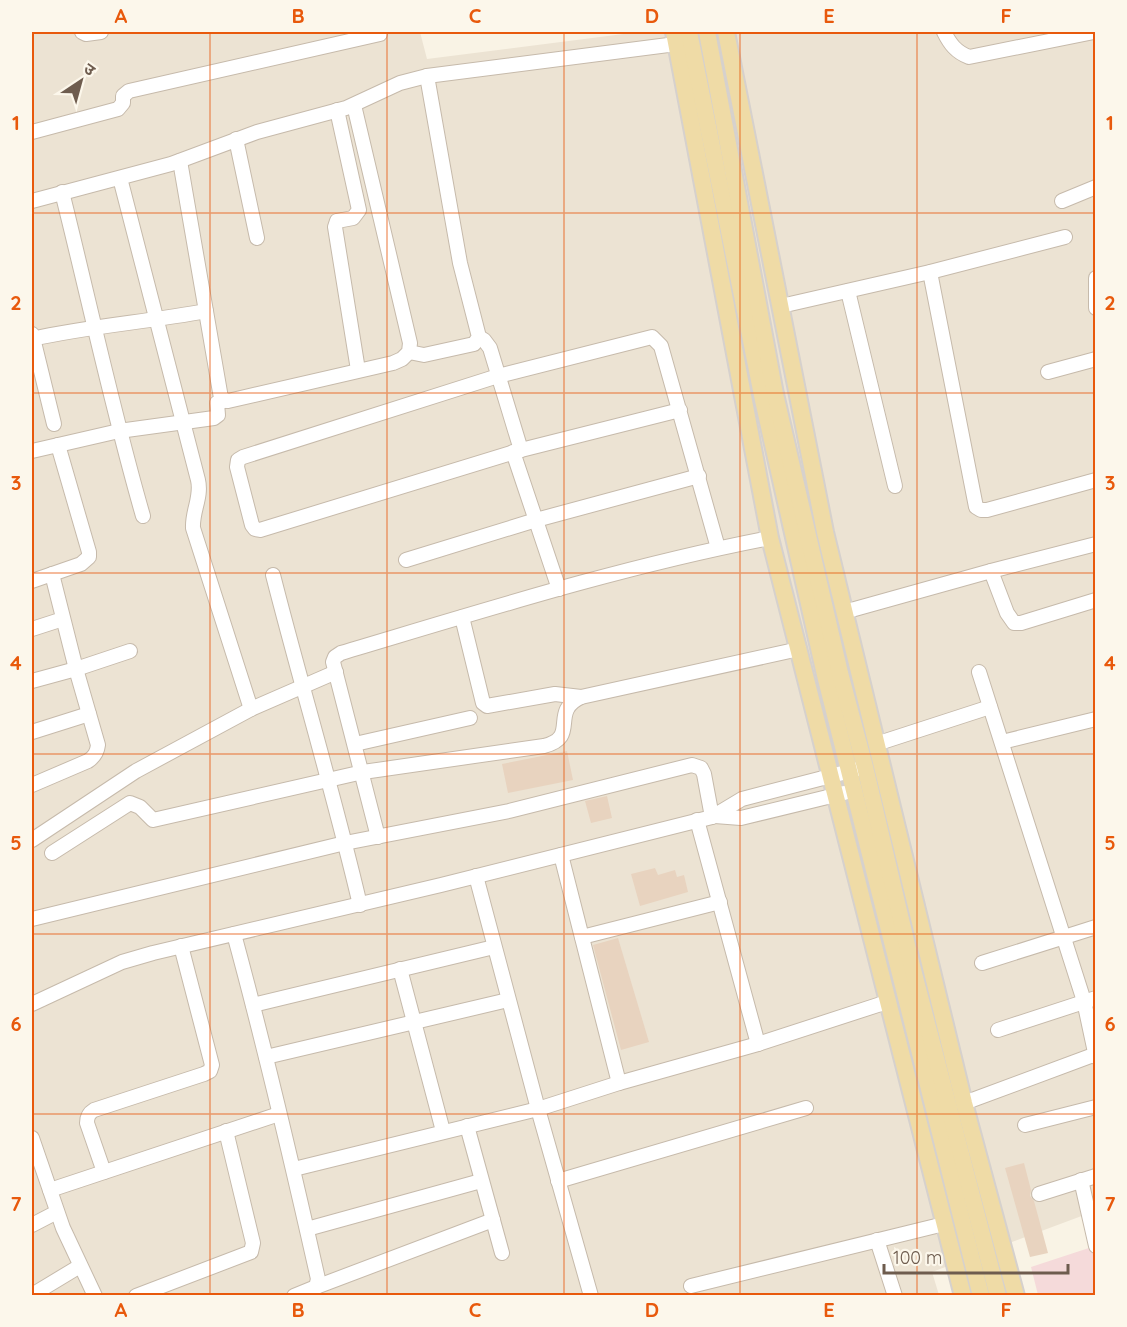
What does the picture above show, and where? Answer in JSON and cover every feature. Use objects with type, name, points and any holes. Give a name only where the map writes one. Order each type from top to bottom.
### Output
[{"type":"main road","points":[[689,32],[763,400],[826,679],[865,767],[911,962],[998,1296]]},
{"type":"main road","points":[[707,32],[776,394],[840,673],[865,767],[981,1296]]},
{"type":"main road","points":[[726,32],[825,532],[876,744],[865,767]]},
{"type":"main road","points":[[675,38],[770,538],[963,1296]]},
{"type":"main road","points":[[869,786],[964,1103],[1016,1296]]},
{"type":"street","points":[[82,32],[86,34],[101,32]]},
{"type":"street","points":[[944,32],[952,46],[961,54],[969,57],[1049,36],[1094,32]]},
{"type":"street","points":[[32,132],[118,109],[123,103],[123,96],[129,91],[380,34]]},
{"type":"street","points":[[32,201],[180,161],[236,139],[354,105],[400,83],[427,76],[675,38]]},
{"type":"street","points":[[427,76],[460,263],[479,337],[490,348],[536,520],[559,589]]},
{"type":"street","points":[[32,451],[118,431],[216,417],[217,404],[224,401],[393,363],[402,359],[409,352],[410,343],[354,105]]},
{"type":"street","points":[[337,110],[358,210],[353,218],[337,221],[335,227],[358,370]]},
{"type":"street","points":[[236,139],[257,238]]},
{"type":"street","points":[[180,161],[220,394],[224,401]]},
{"type":"street","points":[[120,178],[200,488],[193,528],[251,709]]},
{"type":"street","points":[[1062,201],[1095,187]]},
{"type":"street","points":[[62,192],[118,431],[143,516]]},
{"type":"street","points":[[781,306],[930,272],[1065,237]]},
{"type":"street","points":[[930,272],[976,507],[987,510],[1095,480]]},
{"type":"street","points":[[1095,278],[1095,308]]},
{"type":"street","points":[[848,291],[895,486]]},
{"type":"street","points":[[54,424],[32,337],[206,311]]},
{"type":"street","points":[[409,352],[424,355],[474,344],[479,337]]},
{"type":"street","points":[[680,410],[517,451],[260,530],[255,530],[252,525],[237,467],[238,460],[243,457],[498,376],[652,338],[661,346],[680,410],[699,476],[718,548]]},
{"type":"street","points":[[1048,372],[1095,359]]},
{"type":"street","points":[[32,581],[86,561],[90,552],[58,445]]},
{"type":"street","points":[[406,560],[536,520],[699,476]]},
{"type":"street","points":[[378,837],[333,662],[334,657],[341,653],[559,589],[718,548],[770,538]]},
{"type":"street","points":[[844,612],[1095,544]]},
{"type":"street","points":[[991,571],[1007,613],[1014,623],[1021,623],[1095,600]]},
{"type":"street","points":[[32,785],[93,758],[98,745],[52,574]]},
{"type":"street","points":[[273,575],[360,905]]},
{"type":"street","points":[[462,617],[483,703],[487,706],[555,694],[581,697]]},
{"type":"street","points":[[32,629],[63,619]]},
{"type":"street","points":[[121,780],[130,803],[140,807],[153,820],[363,772],[556,743],[564,730],[566,707],[581,697],[799,649]]},
{"type":"street","points":[[32,681],[130,651]]},
{"type":"street","points":[[32,840],[121,780],[251,709],[336,672]]},
{"type":"street","points":[[964,1103],[1095,1055],[1090,999],[1063,937],[979,672]]},
{"type":"street","points":[[876,744],[990,707]]},
{"type":"street","points":[[32,732],[89,714]]},
{"type":"street","points":[[355,744],[470,718]]},
{"type":"street","points":[[1002,742],[1095,719]]},
{"type":"street","points":[[32,919],[345,843],[509,811],[692,765],[701,768],[704,774],[713,816]]},
{"type":"street","points":[[32,1004],[122,962],[713,816],[742,799],[865,767]]},
{"type":"street","points":[[713,816],[741,818],[869,786]]},
{"type":"street","points":[[52,853],[130,803]]},
{"type":"street","points":[[697,820],[758,1044]]},
{"type":"street","points":[[561,855],[619,1083]]},
{"type":"street","points":[[476,876],[508,1000],[591,1296]]},
{"type":"street","points":[[582,937],[720,902]]},
{"type":"street","points":[[982,963],[1095,927]]},
{"type":"street","points":[[234,934],[294,1169],[318,1279],[316,1287]]},
{"type":"street","points":[[104,1172],[87,1123],[90,1113],[210,1071],[212,1065],[181,946]]},
{"type":"street","points":[[253,1005],[494,947]]},
{"type":"street","points":[[400,969],[443,1131]]},
{"type":"street","points":[[998,1030],[1090,999]]},
{"type":"street","points":[[266,1057],[508,1000]]},
{"type":"street","points":[[294,1169],[538,1109],[619,1083],[758,1044],[887,1002]]},
{"type":"street","points":[[1025,1125],[1095,1107]]},
{"type":"street","points":[[558,1181],[806,1108]]},
{"type":"street","points":[[50,1190],[279,1114]]},
{"type":"street","points":[[467,1126],[502,1253]]},
{"type":"street","points":[[136,1296],[251,1252],[254,1243],[226,1131]]},
{"type":"street","points":[[32,1138],[37,1169],[50,1190],[57,1212],[95,1296]]},
{"type":"street","points":[[1039,1194],[1095,1176]]},
{"type":"street","points":[[1081,1180],[1094,1240]]},
{"type":"street","points":[[307,1229],[482,1182]]},
{"type":"street","points":[[32,1225],[57,1212]]},
{"type":"street","points":[[294,1296],[493,1220]]},
{"type":"street","points":[[691,1286],[944,1224]]},
{"type":"street","points":[[877,1240],[895,1296]]},
{"type":"street","points":[[32,1295],[80,1266]]},
{"type":"shaded area","points":[[32,32],[420,32],[427,59],[639,32],[1095,32],[1095,1211],[932,1272],[939,1295],[32,1295]]},
{"type":"shaded area","points":[[1095,1246],[1095,1295],[1038,1295],[1031,1267]]},
{"type":"building","points":[[567,751],[573,780],[508,793],[502,764]]},
{"type":"building","points":[[607,796],[612,818],[591,823],[585,801]]},
{"type":"building","points":[[655,868],[658,875],[675,870],[677,877],[684,875],[688,892],[640,906],[631,874]]},
{"type":"building","points":[[618,938],[649,1042],[621,1050],[593,945]]},
{"type":"building","points":[[1024,1163],[1031,1190],[1030,1196],[1034,1201],[1048,1253],[1030,1257],[1005,1168]]}]
